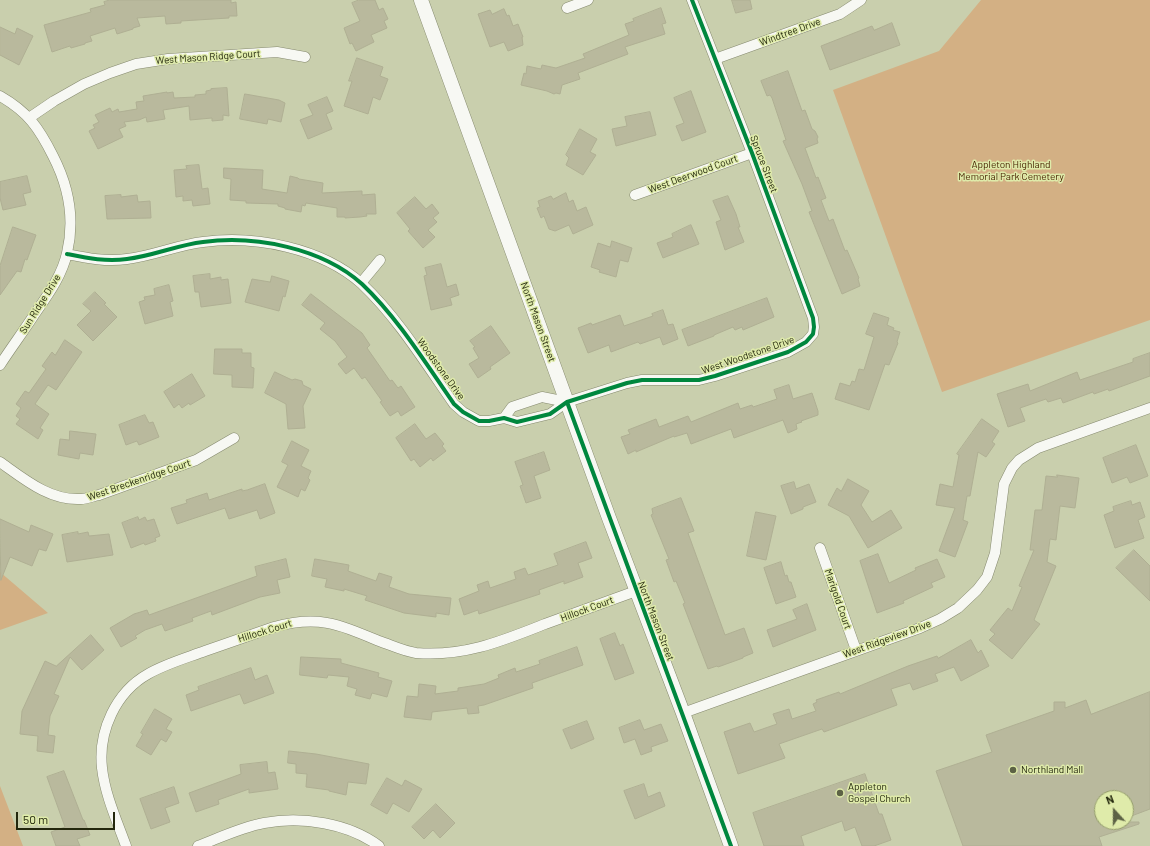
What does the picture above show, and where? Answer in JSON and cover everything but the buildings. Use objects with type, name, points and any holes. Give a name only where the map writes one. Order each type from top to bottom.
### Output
[{"type":"street","name":"North Mason Street","points":[[422,0],[636,591],[683,713],[731,846]]},
{"type":"street","points":[[567,8],[588,0]]},
{"type":"street","name":"Spruce Street","points":[[692,0],[752,153],[809,306],[814,327],[813,334]]},
{"type":"street","name":"Windtree Drive","points":[[716,59],[840,14],[861,0]]},
{"type":"street","name":"West Mason Ridge Court","points":[[29,118],[54,101],[84,84],[136,64],[168,59],[277,52],[305,57]]},
{"type":"street","name":"Sun Ridge Drive","points":[[0,96],[9,101],[29,118],[41,133],[61,172],[68,192],[71,227],[67,254],[60,272],[48,294],[0,365]]},
{"type":"street","name":"West Deerwood Court","points":[[635,195],[752,153]]},
{"type":"street","name":"Woodstone Drive","points":[[67,254],[102,260],[126,260],[201,242],[221,240],[249,240],[296,249],[314,256],[345,272],[361,284],[376,299],[405,334],[454,404],[463,412],[480,421],[489,422],[504,418],[516,422],[550,414],[567,402]]},
{"type":"street","points":[[361,284],[380,260]]},
{"type":"street","name":"West Woodstone Drive","points":[[567,402],[627,383],[642,380],[699,380],[715,376],[788,352],[806,342],[813,334]]},
{"type":"street","points":[[504,418],[512,407],[542,397],[567,402]]},
{"type":"street","name":"West Ridgeview Drive","points":[[683,713],[920,628],[940,619],[958,608],[977,590],[987,577],[995,553],[1004,484],[1012,468],[1019,460],[1043,446],[1150,408]]},
{"type":"street","name":"West Breckenridge Court","points":[[0,462],[24,479],[54,496],[69,499],[82,499],[99,495],[196,460],[234,438]]},
{"type":"street","name":"Marigold Court","points":[[820,548],[856,650]]},
{"type":"street","name":"Hillock Court","points":[[126,846],[105,786],[101,750],[104,734],[114,709],[120,699],[137,682],[155,670],[274,627],[304,621],[316,621],[342,626],[400,649],[416,652],[456,653],[496,643],[636,591]]},
{"type":"street","points":[[198,846],[246,828],[278,821],[314,822],[334,825],[354,832],[379,846]]},
{"type":"green space","name":"Appleton Highland Memorial Park Cemetery","points":[[981,0],[1150,0],[1150,320],[942,392],[833,90],[939,51]]},
{"type":"green space","points":[[0,572],[48,613],[0,630]]},
{"type":"green space","points":[[0,786],[23,846],[0,846]]},
{"type":"cycle path","points":[[67,254],[97,259],[119,260],[146,256],[193,243],[223,240],[266,243],[287,247],[328,261],[362,284],[375,297],[400,326],[454,404],[463,412],[479,421],[504,418],[517,422],[550,414],[567,402],[627,383],[642,380],[699,380],[788,352],[806,342],[813,334],[813,318],[752,153],[692,0]]},
{"type":"cycle path","points":[[567,402],[731,846]]},
{"type":"place","name":"Northland Mall","points":[[1013,770]]},
{"type":"place","name":"Appleton Gospel Church","points":[[840,793]]}]
